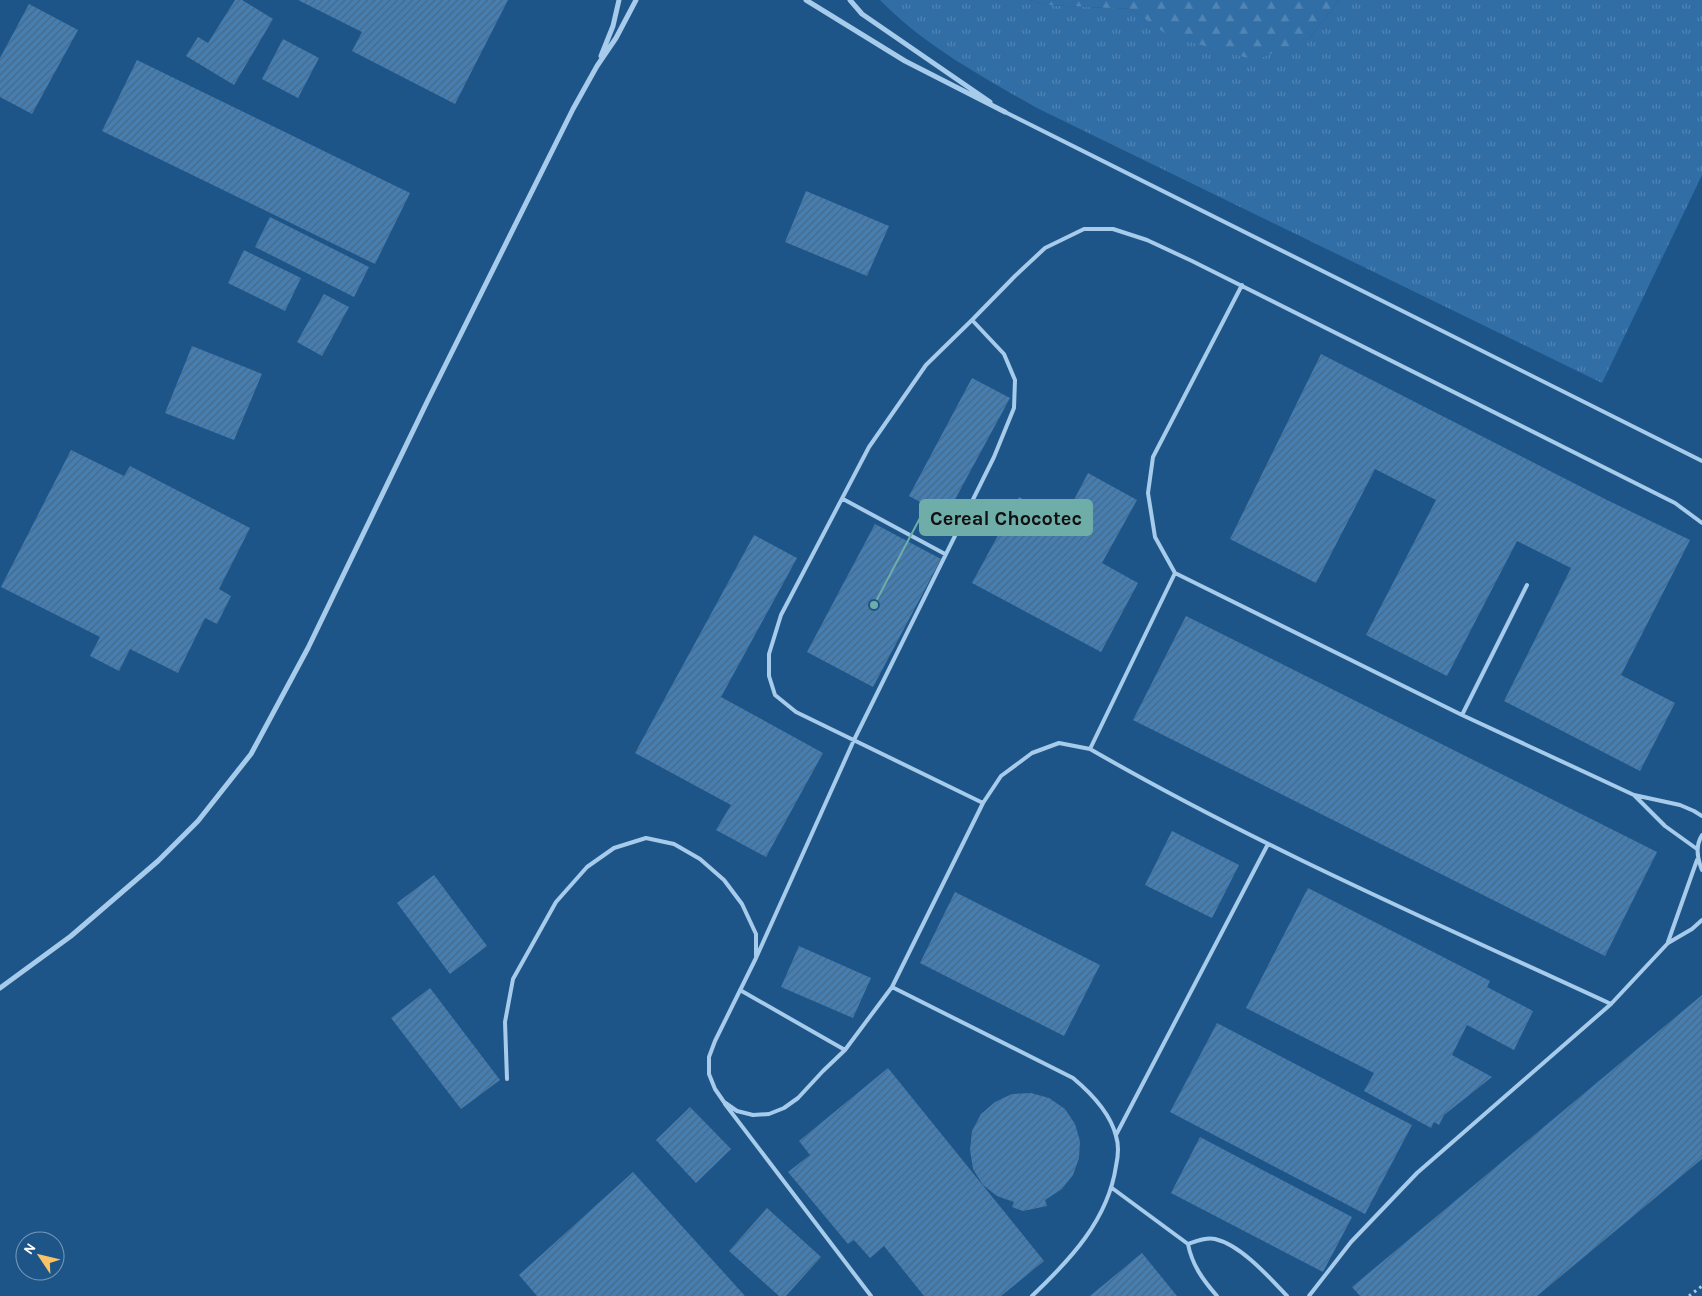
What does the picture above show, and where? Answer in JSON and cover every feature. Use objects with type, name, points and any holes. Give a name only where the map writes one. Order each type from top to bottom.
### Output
[{"type":"street","points":[[597,66],[613,26],[619,0]]},
{"type":"street","points":[[0,988],[71,936],[158,861],[198,821],[250,754],[308,648],[440,375],[573,109],[597,66],[616,38],[636,0]]},
{"type":"street","points":[[806,0],[904,61],[1004,112]]},
{"type":"street","points":[[850,0],[862,14],[1004,112]]},
{"type":"lane","points":[[1004,112],[1702,461]]},
{"type":"lane","points":[[983,803],[796,712],[775,695],[769,676],[769,654],[781,616],[868,447],[926,365],[1045,248],[1084,229],[1113,229],[1147,240],[1242,285],[1675,503],[1702,522]]},
{"type":"lane","points":[[1242,285],[1153,457],[1148,493],[1155,537],[1175,573],[1462,715],[1634,795],[1694,810],[1702,816]]},
{"type":"lane","points":[[871,1296],[715,1089],[709,1074],[709,1057],[756,958],[854,740],[994,457],[1014,408],[1014,380],[1004,354],[972,320]]},
{"type":"lane","points":[[842,499],[945,554]]},
{"type":"lane","points":[[1090,748],[1175,573]]},
{"type":"lane","points":[[1462,715],[1527,585]]},
{"type":"lane","points":[[724,1102],[738,1111],[753,1115],[769,1114],[784,1108],[798,1098],[823,1070],[845,1050],[892,987],[983,803],[1000,776],[1032,753],[1059,743],[1090,748],[1134,774],[1268,844],[1611,1004]]},
{"type":"lane","points":[[1634,795],[1665,826],[1697,850]]},
{"type":"lane","points":[[1668,943],[1697,860],[1699,840],[1702,835]]},
{"type":"lane","points":[[506,1080],[505,1022],[513,979],[556,902],[587,867],[614,848],[646,838],[674,844],[700,858],[724,880],[742,904],[756,934],[756,958]]},
{"type":"lane","points":[[1116,1135],[1268,844]]},
{"type":"lane","points":[[1697,860],[1702,870]]},
{"type":"lane","points":[[1310,1296],[1351,1242],[1417,1173],[1611,1004],[1668,943],[1692,929],[1702,920]]},
{"type":"lane","points":[[892,987],[1073,1078],[1087,1090],[1106,1112],[1116,1135],[1117,1160],[1112,1188],[1101,1215],[1083,1242],[1063,1266],[1032,1296]]},
{"type":"lane","points":[[740,990],[845,1050]]},
{"type":"lane","points":[[1112,1188],[1188,1244],[1191,1258],[1203,1279],[1217,1296]]},
{"type":"lane","points":[[1188,1244],[1202,1239],[1214,1239],[1232,1247],[1267,1275],[1287,1296]]},
{"type":"path","points":[[1690,1296],[1702,1286]]},
{"type":"green space","points":[[880,0],[1030,0],[1046,5],[1131,9],[1170,36],[1308,40],[1339,0],[1702,0],[1702,175],[1602,383],[1037,108],[935,46],[897,17]]},
{"type":"green space","points":[[1030,0],[1339,0],[1308,40],[1255,60],[1169,36],[1131,9],[1046,5]]},
{"type":"building","points":[[235,0],[242,0],[273,19],[234,85],[186,56],[198,37],[208,43]]},
{"type":"building","points":[[298,0],[508,0],[455,104],[352,51],[362,32]]},
{"type":"building","points":[[29,4],[78,30],[32,114],[0,97],[0,58]]},
{"type":"building","points":[[283,39],[319,58],[298,98],[262,79]]},
{"type":"building","points":[[137,60],[410,193],[375,264],[102,131]]},
{"type":"building","points":[[806,191],[889,226],[867,276],[785,242]]},
{"type":"building","points":[[270,217],[369,267],[354,297],[255,247]]},
{"type":"building","points":[[244,250],[301,278],[285,311],[228,283]]},
{"type":"building","points":[[324,294],[349,307],[322,356],[297,342]]},
{"type":"building","points":[[192,346],[262,374],[234,440],[165,413]]},
{"type":"building","points":[[1321,354],[1605,499],[1690,540],[1621,675],[1675,703],[1640,771],[1504,701],[1571,568],[1517,541],[1447,676],[1366,635],[1436,500],[1375,469],[1316,583],[1230,539]]},
{"type":"building","points":[[972,378],[1010,398],[946,516],[909,496]]},
{"type":"building","points":[[71,450],[124,476],[130,466],[250,528],[219,589],[231,596],[217,624],[205,618],[178,673],[130,649],[119,671],[90,656],[100,637],[1,587]]},
{"type":"building","points":[[1088,473],[1137,500],[1102,563],[1138,583],[1101,652],[972,583],[1019,497],[1063,521]]},
{"type":"building","points":[[875,524],[941,559],[873,687],[807,652]]},
{"type":"building","points":[[754,535],[797,558],[721,697],[823,753],[766,857],[716,830],[731,805],[635,753]]},
{"type":"building","points":[[1186,616],[1657,852],[1605,956],[1133,720]]},
{"type":"building","points":[[1172,831],[1239,865],[1212,918],[1145,885]]},
{"type":"building","points":[[434,875],[487,946],[450,974],[397,903]]},
{"type":"building","points":[[1308,888],[1490,981],[1487,987],[1533,1011],[1514,1050],[1467,1025],[1452,1055],[1492,1077],[1444,1115],[1439,1125],[1434,1122],[1431,1128],[1364,1091],[1374,1073],[1246,1008]]},
{"type":"building","points":[[955,892],[1100,965],[1064,1036],[920,963]]},
{"type":"building","points":[[799,946],[871,978],[853,1018],[781,987]]},
{"type":"building","points":[[430,988],[500,1080],[461,1109],[391,1018]]},
{"type":"building","points":[[1702,995],[1702,1159],[1537,1296],[1360,1296],[1352,1287]]},
{"type":"building","points":[[1217,1023],[1412,1125],[1365,1214],[1170,1112]]},
{"type":"building","points":[[888,1068],[1044,1261],[1001,1296],[924,1296],[884,1246],[870,1258],[854,1240],[848,1244],[788,1172],[810,1155],[799,1141]]},
{"type":"building","points":[[1031,1093],[1049,1098],[1065,1109],[1075,1124],[1080,1141],[1079,1158],[1073,1175],[1062,1189],[1045,1200],[1047,1206],[1023,1211],[1012,1207],[1014,1202],[997,1196],[983,1185],[973,1169],[970,1150],[972,1131],[981,1114],[995,1102],[1012,1094]]},
{"type":"building","points":[[690,1107],[731,1149],[696,1183],[656,1140]]},
{"type":"building","points":[[1200,1137],[1352,1217],[1323,1272],[1171,1193]]},
{"type":"building","points":[[633,1172],[745,1296],[537,1296],[519,1275]]},
{"type":"building","points":[[767,1208],[821,1257],[786,1296],[779,1296],[729,1251]]},
{"type":"building","points":[[1142,1253],[1177,1296],[1090,1296]]},
{"type":"place","name":"Cereal Chocotec","points":[[874,605]]}]
